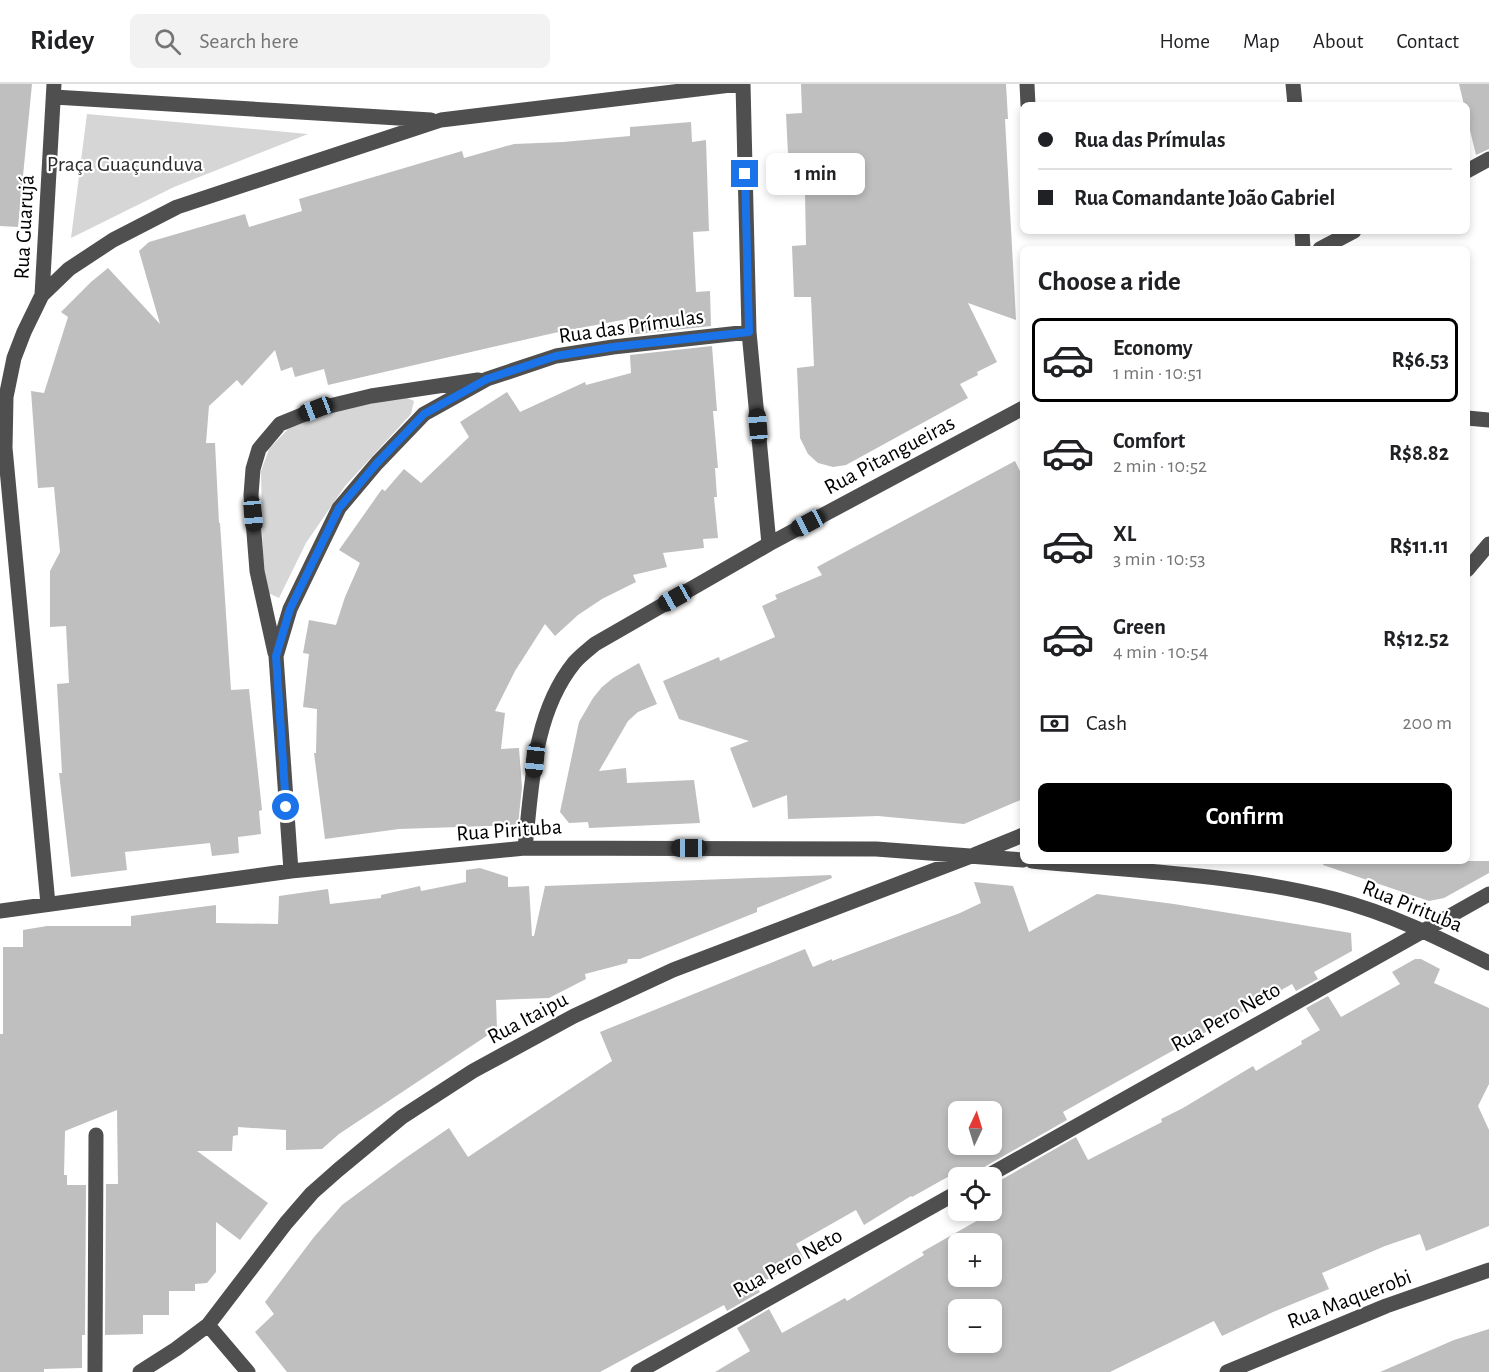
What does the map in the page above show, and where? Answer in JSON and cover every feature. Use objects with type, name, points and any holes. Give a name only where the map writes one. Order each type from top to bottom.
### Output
[{"type":"street","points":[[54,91],[441,120],[741,84],[749,332],[769,544]]},
{"type":"street","points":[[1027,84],[1028,102]]},
{"type":"street","points":[[1293,84],[1295,102]]},
{"type":"street","name":"Rua Guarujá","points":[[48,904],[6,448],[6,397],[14,358],[42,296],[54,91]]},
{"type":"street","points":[[42,296],[69,269],[87,257],[113,240],[177,207],[441,120]]},
{"type":"street","points":[[1470,169],[1489,159]]},
{"type":"street","points":[[1326,246],[1348,234]]},
{"type":"street","name":"Rua das Prímulas","points":[[291,871],[276,656],[256,560],[251,495],[253,469],[259,449],[280,424],[316,409],[371,396],[487,379],[556,356],[613,347],[749,332]]},
{"type":"street","name":"Rua das Prímulas","points":[[276,656],[290,609],[339,508],[377,463],[424,414],[487,379]]},
{"type":"street","name":"Rua Pitangueiras","points":[[525,848],[535,760],[546,715],[555,692],[575,662],[595,644],[769,544],[1020,410]]},
{"type":"street","points":[[1470,418],[1489,420]]},
{"type":"street","points":[[1470,566],[1489,544]]},
{"type":"street","name":"Rua Itaipu","points":[[140,1372],[208,1325],[286,1223],[312,1193],[402,1117],[473,1071],[574,1016],[673,970],[1020,836]]},
{"type":"street","name":"Rua Pirituba","points":[[0,911],[291,871],[525,848],[876,849],[1020,860]]},
{"type":"street","name":"Rua Pirituba","points":[[1063,864],[1228,880],[1285,888],[1382,914],[1489,963]]},
{"type":"street","name":"Rua Pero Neto","points":[[1002,1168],[1489,894]]},
{"type":"street","points":[[95,1372],[96,1135]]},
{"type":"street","name":"Rua Pero Neto","points":[[638,1372],[948,1198]]},
{"type":"street","name":"Rua Maquerobi","points":[[1227,1372],[1386,1306],[1489,1270]]},
{"type":"street","points":[[208,1325],[248,1372]]},
{"type":"green space","name":"Praça Guaçunduva","points":[[87,114],[308,134],[174,187],[71,238]]},
{"type":"green space","points":[[403,396],[414,401],[411,414],[345,486],[306,543],[279,598],[268,593],[263,569],[261,471],[269,449],[288,429],[323,414]]},
{"type":"building","points":[[0,84],[32,84],[18,227],[0,226]]},
{"type":"building","points":[[801,84],[1006,84],[1008,119],[1005,119],[1016,320],[968,303],[997,362],[960,384],[968,398],[846,465],[833,467],[818,463],[808,454],[800,438],[797,368],[814,366],[811,297],[794,297],[792,246],[806,245],[805,194],[790,194],[786,114],[802,113]]},
{"type":"building","points":[[1459,84],[1489,84],[1489,149],[1476,155],[1470,130],[1470,102],[1463,102]]},
{"type":"building","points":[[691,122],[692,142],[706,140],[709,231],[693,232],[696,292],[710,291],[711,326],[629,335],[627,319],[554,333],[328,385],[324,369],[295,377],[292,367],[281,371],[275,350],[242,386],[237,380],[209,406],[206,443],[215,443],[231,690],[249,689],[262,810],[259,811],[261,834],[238,837],[239,853],[212,856],[210,843],[125,852],[127,870],[71,877],[59,773],[62,773],[57,684],[69,683],[66,626],[50,627],[50,571],[60,552],[54,487],[38,488],[31,391],[44,393],[68,317],[61,312],[108,268],[160,324],[139,251],[149,242],[245,214],[249,227],[302,211],[299,199],[462,151],[464,158],[514,144],[630,136],[630,127]]},
{"type":"building","points":[[712,346],[717,411],[713,411],[718,468],[715,468],[717,497],[714,497],[718,538],[703,539],[704,548],[663,553],[667,567],[633,575],[636,582],[602,599],[578,615],[555,636],[545,624],[515,671],[495,711],[505,713],[501,749],[519,748],[522,787],[518,825],[399,829],[325,839],[314,753],[316,753],[317,709],[303,707],[309,654],[303,653],[309,620],[336,625],[360,563],[339,550],[382,489],[385,491],[404,469],[421,483],[469,437],[460,422],[507,392],[520,412],[585,382],[586,385],[631,373],[630,355]]},
{"type":"building","points":[[1015,461],[1020,471],[1020,800],[964,824],[878,816],[788,819],[787,795],[753,808],[730,748],[749,741],[679,719],[663,681],[719,657],[720,661],[775,637],[762,606],[777,599],[775,595],[822,575],[817,567]]},
{"type":"building","points":[[639,663],[657,704],[638,712],[628,721],[599,771],[626,768],[627,783],[694,780],[700,823],[589,828],[588,822],[569,823],[560,812],[579,722],[602,687]]},
{"type":"building","points":[[1470,861],[1489,861],[1489,873],[1444,898],[1429,901],[1323,865],[1470,864]]},
{"type":"building","points":[[480,868],[508,877],[508,887],[529,886],[532,936],[534,936],[545,886],[831,875],[832,878],[757,908],[757,912],[640,959],[628,959],[627,963],[585,974],[586,979],[549,998],[496,1000],[497,1029],[339,1134],[322,1149],[286,1150],[286,1130],[238,1127],[238,1135],[233,1136],[232,1151],[197,1151],[268,1203],[240,1240],[216,1222],[216,1272],[207,1283],[195,1284],[195,1291],[169,1291],[169,1315],[143,1315],[143,1334],[105,1335],[106,1184],[118,1184],[117,1110],[65,1131],[64,1175],[67,1175],[67,1185],[86,1185],[85,1335],[82,1335],[82,1368],[44,1369],[44,1372],[0,1372],[0,1034],[3,1034],[3,947],[23,947],[23,930],[47,926],[131,926],[131,916],[216,905],[216,923],[278,924],[279,896],[328,889],[330,904],[381,898],[381,895],[420,886],[421,891],[466,882],[466,870]]},
{"type":"building","points":[[974,882],[1013,886],[1029,932],[1097,894],[1174,904],[1351,933],[1352,951],[1314,972],[1318,979],[1296,991],[1292,984],[1063,1112],[1067,1120],[984,1167],[948,1167],[948,1177],[864,1225],[856,1210],[796,1244],[804,1259],[756,1286],[760,1292],[727,1311],[724,1305],[600,1372],[287,1372],[255,1332],[274,1314],[265,1302],[314,1237],[342,1205],[449,1128],[468,1157],[612,1061],[600,1032],[805,949],[813,967],[960,913],[981,903]]},
{"type":"building","points":[[1415,959],[1421,959],[1440,969],[1434,983],[1489,1008],[1489,1084],[1478,1106],[1489,1130],[1489,1226],[1426,1251],[1420,1234],[1385,1246],[1322,1273],[1329,1289],[1222,1336],[1214,1321],[1110,1372],[715,1372],[750,1351],[737,1328],[769,1309],[782,1333],[845,1298],[847,1301],[924,1255],[922,1252],[948,1237],[948,1287],[1002,1287],[1002,1233],[955,1233],[976,1221],[1002,1221],[1002,1179],[1076,1137],[1088,1160],[1162,1122],[1161,1119],[1253,1066],[1256,1071],[1302,1044],[1301,1041],[1320,1030],[1306,1008],[1328,996],[1341,1017],[1400,984],[1392,972]]},
{"type":"building","points":[[1489,1329],[1489,1372],[1380,1372],[1454,1340]]},
{"type":"route","points":[[286,807],[276,656],[290,609],[339,508],[377,463],[424,414],[487,379],[556,356],[613,347],[749,332],[745,174]]}]
